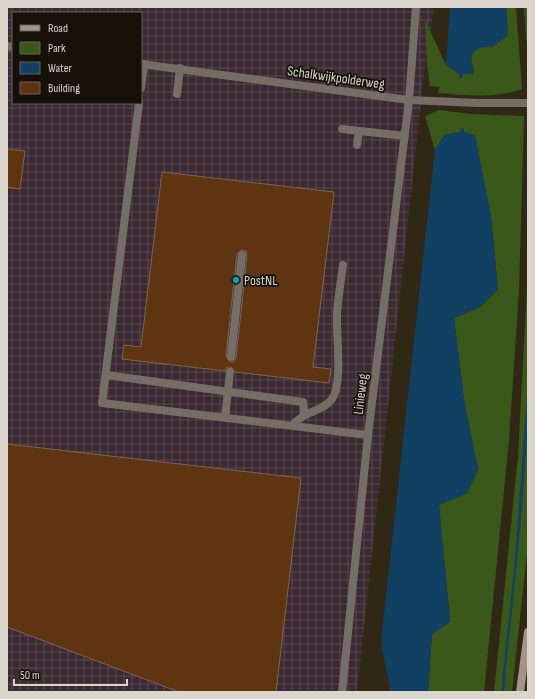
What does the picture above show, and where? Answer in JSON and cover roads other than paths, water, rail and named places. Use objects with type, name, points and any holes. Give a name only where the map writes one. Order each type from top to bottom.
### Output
[{"type":"main road","points":[[520,692],[528,632]]},
{"type":"street","name":"Linieweg","points":[[342,692],[368,435],[409,100],[416,7]]},
{"type":"street","name":"Schalkwijkpolderweg","points":[[142,64],[409,100],[478,103],[528,103]]},
{"type":"street","points":[[177,94],[180,68]]},
{"type":"street","points":[[139,104],[102,403],[368,435]]},
{"type":"street","points":[[342,129],[405,136]]},
{"type":"street","points":[[357,145],[359,131]]},
{"type":"street","points":[[231,357],[242,255]]},
{"type":"street","points":[[292,426],[304,414],[325,406],[335,396],[338,379],[338,313],[343,265]]},
{"type":"street","points":[[225,418],[230,372]]},
{"type":"street","points":[[106,375],[303,402],[304,414]]},
{"type":"water","points":[[450,7],[506,7],[508,35],[493,46],[475,50],[472,56],[473,74],[462,74],[462,78],[459,77],[459,74],[446,65]]},
{"type":"water","points":[[464,128],[464,132],[475,135],[491,217],[498,289],[480,307],[454,318],[464,400],[478,470],[467,493],[439,505],[450,622],[432,634],[428,692],[388,692],[390,689],[381,642],[435,150],[444,135],[460,132],[461,129]]},
{"type":"water","points":[[528,383],[526,460],[523,499],[504,692],[501,692],[514,570]]},
{"type":"place","name":"PostNL","points":[[236,280]]}]
